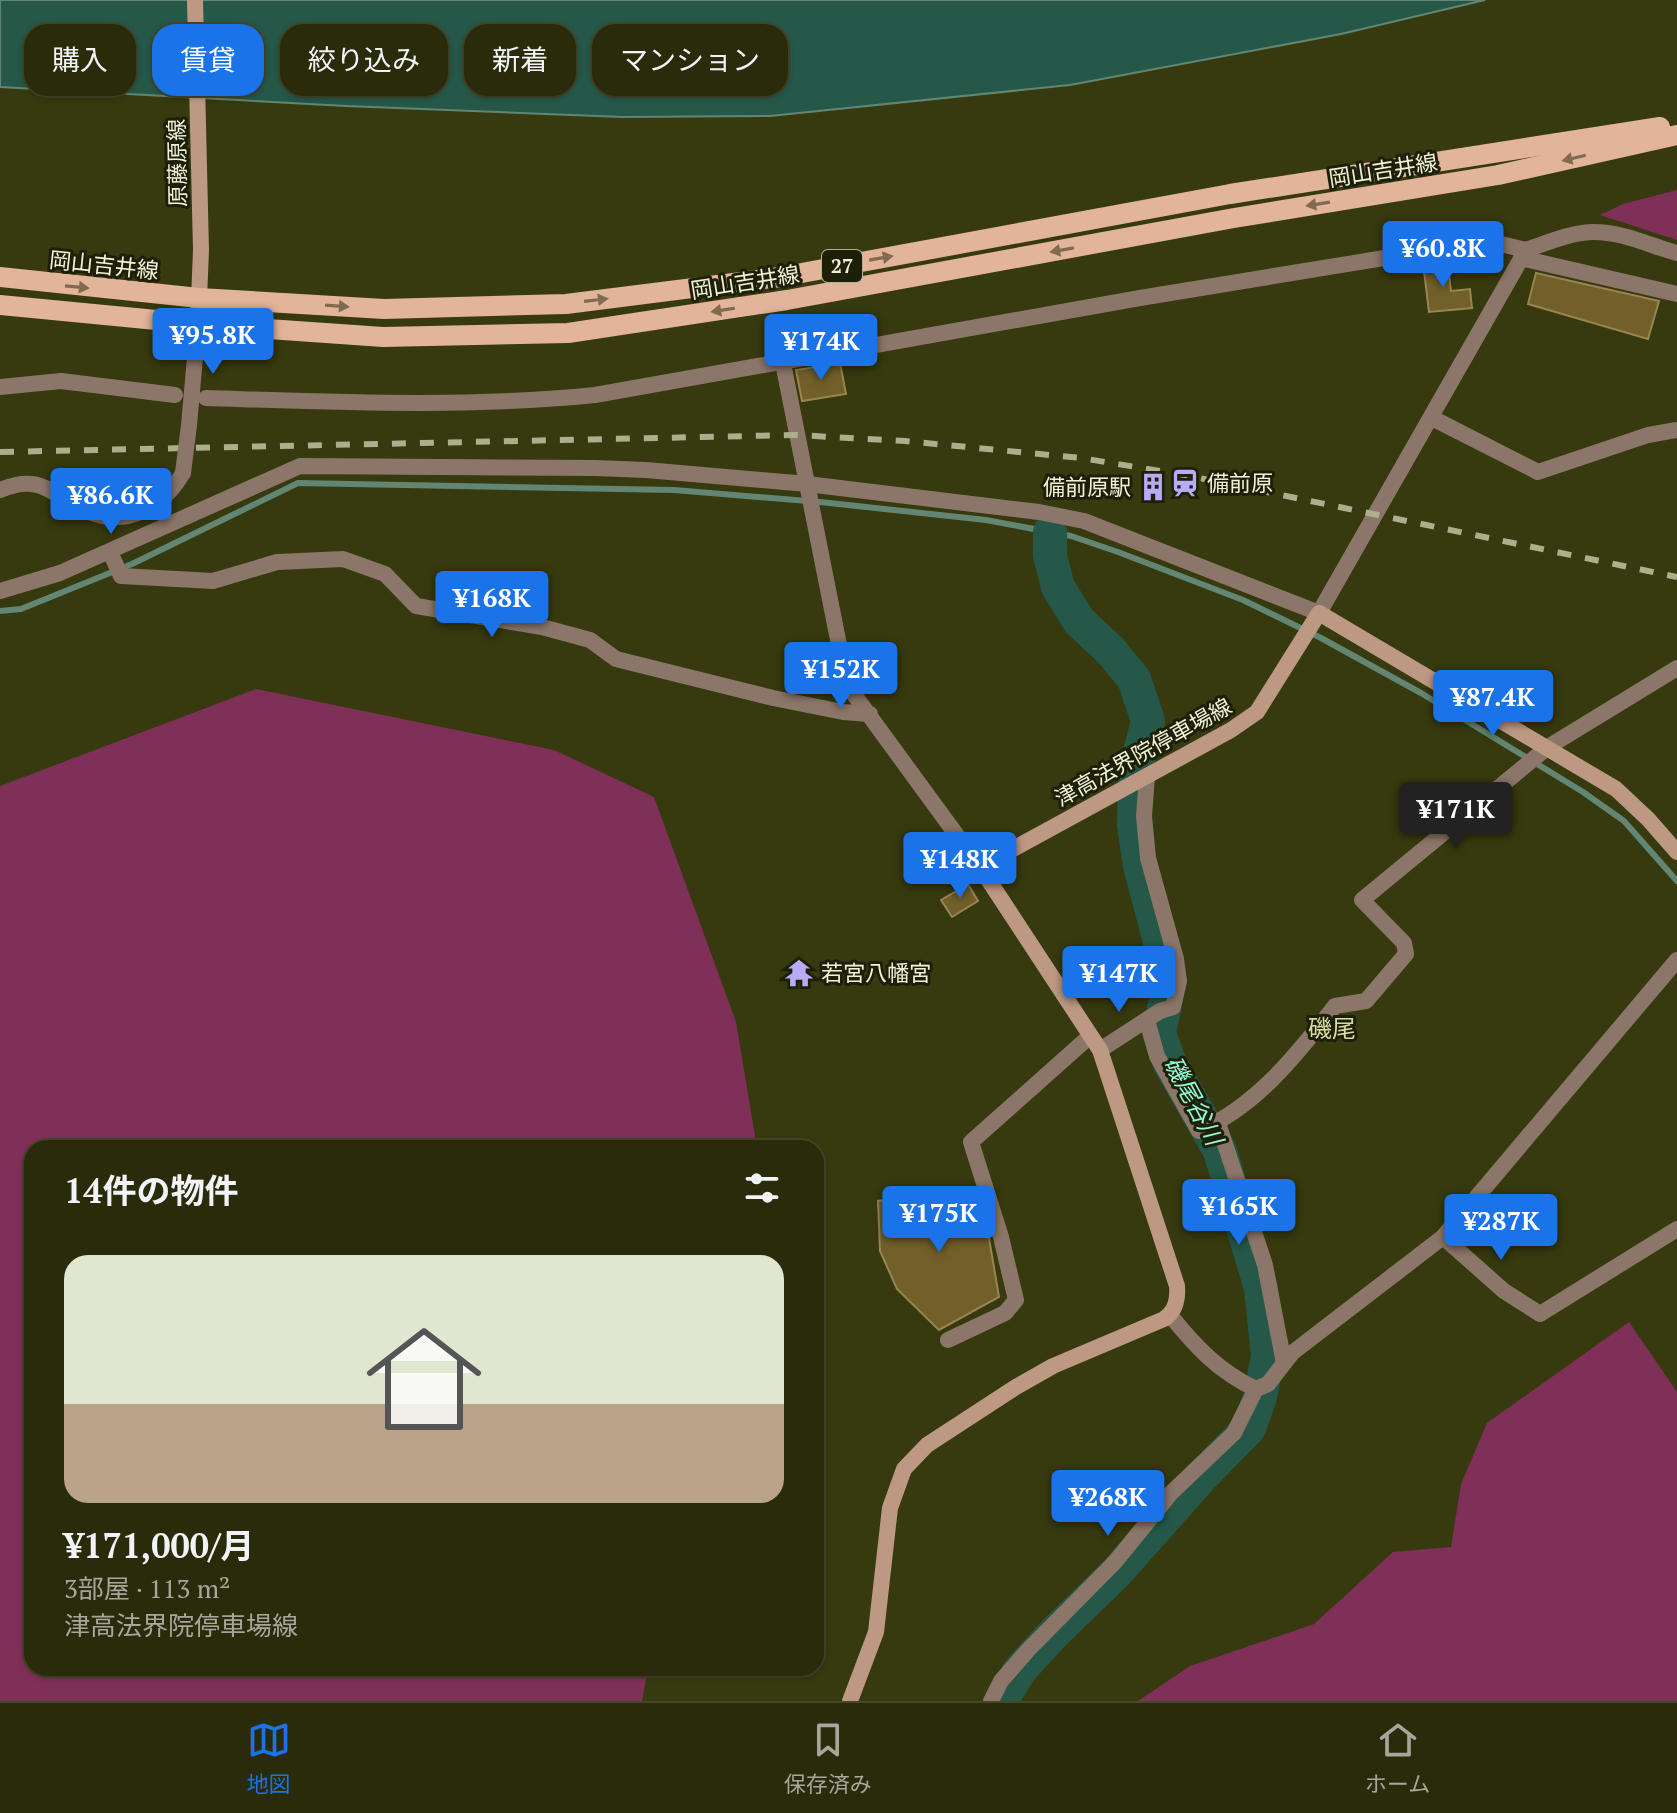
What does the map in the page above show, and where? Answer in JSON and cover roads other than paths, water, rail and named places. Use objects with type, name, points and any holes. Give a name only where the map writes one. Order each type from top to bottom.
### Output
[{"type":"main road","name":"原藤原線","points":[[195,0],[201,250],[198,324]]},
{"type":"main road","name":"岡山吉井線","points":[[0,277],[199,298],[384,309],[581,302],[780,277],[1230,194],[1677,124]]},
{"type":"main road","name":"岡山吉井線","points":[[0,305],[198,324],[383,337],[568,333],[787,300],[1234,218],[1498,175],[1677,135]]},
{"type":"main road","name":"津高法界院停車場線","points":[[980,867],[1231,730],[1257,712],[1316,617]]},
{"type":"main road","points":[[1316,617],[1537,757],[1616,789],[1677,852]]},
{"type":"main road","points":[[850,1701],[876,1632],[890,1508],[904,1469],[927,1445],[1016,1387],[1053,1366],[1170,1315],[1178,1298],[1177,1286],[1094,1043],[980,867]]},
{"type":"street","points":[[0,591],[60,573],[115,564],[300,466],[595,468],[809,495],[1039,512],[1084,521],[1316,617],[1524,254],[1567,236],[1593,232],[1619,236],[1677,253]]},
{"type":"street","points":[[206,398],[529,402],[595,395],[1140,298],[1488,241],[1524,254],[1677,294]]},
{"type":"street","points":[[0,490],[38,484],[86,511],[117,516],[137,514],[157,505],[174,489],[183,473],[198,324]]},
{"type":"street","points":[[783,363],[847,685],[980,867]]},
{"type":"street","points":[[0,387],[61,381],[175,395]]},
{"type":"street","points":[[1432,418],[1538,472],[1648,435],[1677,430]]},
{"type":"street","points":[[115,564],[213,581],[277,562],[343,559],[385,574],[416,606],[542,627],[590,640],[616,659],[773,698],[843,712],[870,714]]},
{"type":"street","points":[[1158,1013],[1157,1056],[1199,1131],[1211,1126],[1286,1068],[1335,1006],[1366,1001],[1406,954],[1404,943],[1362,900],[1537,757],[1677,668]]},
{"type":"street","points":[[948,1340],[1005,1313],[1016,1300],[1001,1237],[971,1142],[1094,1043],[1173,1007],[1179,981],[1178,970],[1148,858],[1138,781]]},
{"type":"street","points":[[991,1701],[1001,1681],[1028,1650],[1115,1562],[1171,1493],[1234,1433],[1261,1387],[1292,1353],[1443,1237],[1677,960]]},
{"type":"street","points":[[1211,1126],[1249,1212],[1265,1265],[1284,1363]]},
{"type":"street","points":[[1443,1237],[1504,1291],[1540,1314],[1677,1229]]},
{"type":"street","points":[[1170,1315],[1197,1349],[1227,1374],[1261,1387]]},
{"type":"water","points":[[0,0],[1485,0],[1341,34],[1070,85],[770,116],[622,117],[164,96],[264,96],[264,24],[152,24],[152,95],[136,94],[136,24],[24,24],[24,88],[0,87]]},
{"type":"waterway","points":[[0,611],[21,609],[132,564],[298,483],[674,490],[986,520],[1071,536],[1118,552],[1243,600],[1321,638],[1421,693],[1583,792],[1624,821],[1677,881]]},
{"type":"waterway","name":"磯尾谷川","points":[[1001,1701],[1020,1670],[1116,1573],[1249,1428],[1260,1397],[1268,1356],[1261,1288],[1220,1151],[1170,1064],[1159,1033],[1170,980],[1140,866],[1134,825],[1135,772],[1148,721],[1134,679],[1111,651],[1079,621],[1058,587],[1050,556],[1050,532]]},
{"type":"railway","points":[[0,452],[796,435],[905,441],[1081,458],[1185,475],[1677,577]]},
{"type":"place","name":"備前原","points":[[1185,483]]},
{"type":"place","name":"備前原駅","points":[[1153,487]]},
{"type":"place","name":"若宮八幡宮","points":[[799,973]]},
{"type":"district","name":"磯尾","points":[[1332,1029]]}]
